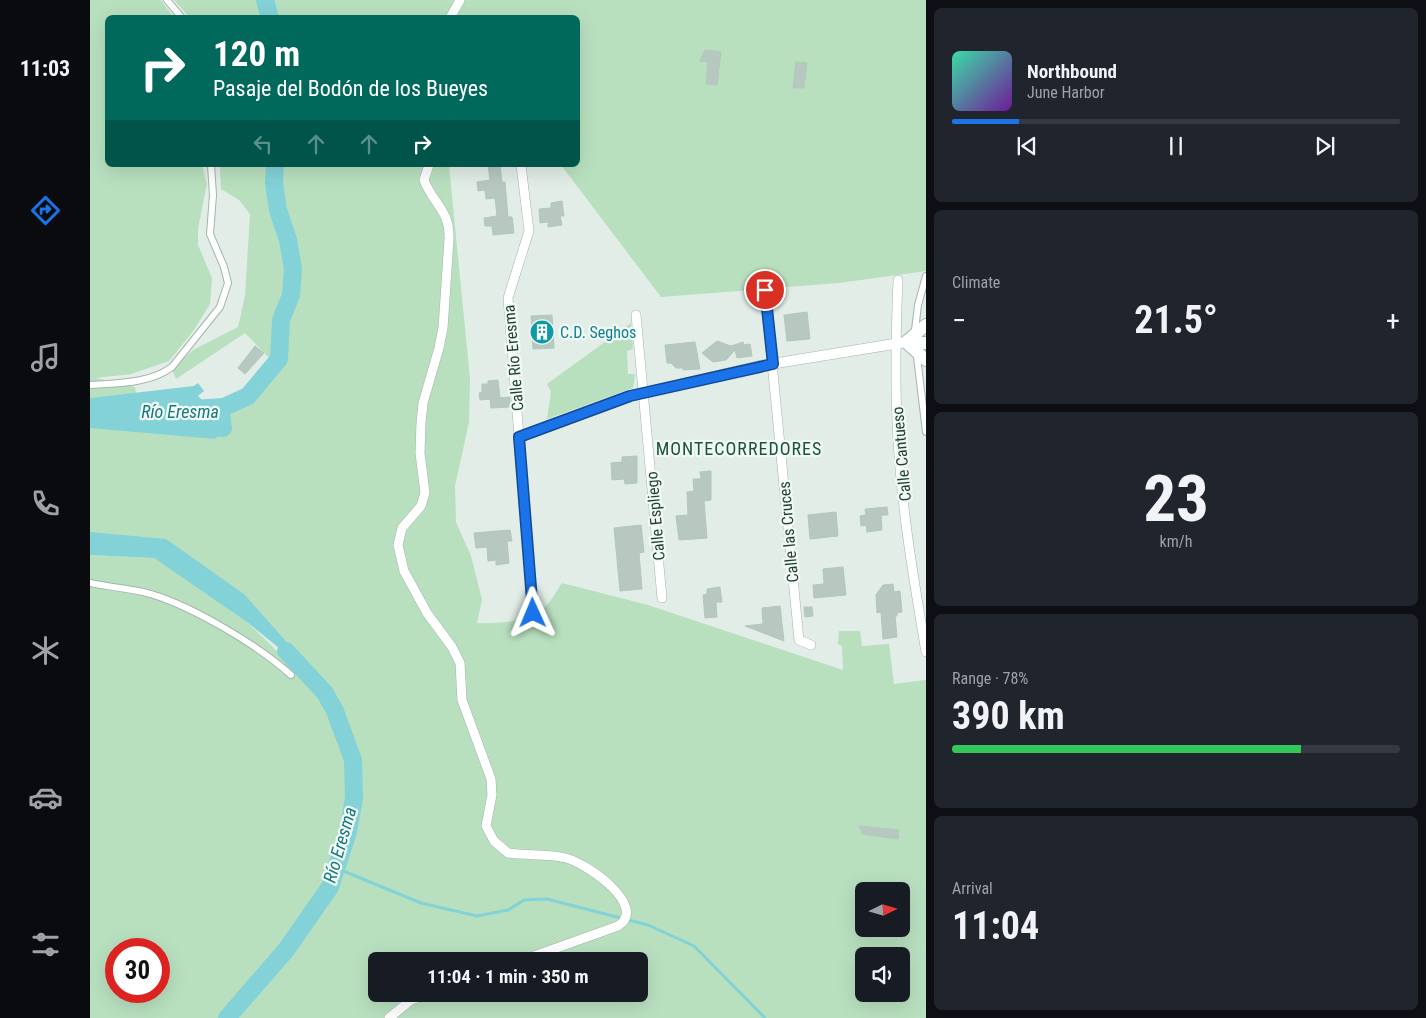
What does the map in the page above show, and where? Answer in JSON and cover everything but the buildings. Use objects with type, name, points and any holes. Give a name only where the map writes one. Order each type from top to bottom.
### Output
[{"type":"main road","points":[[901,343],[921,328]]},
{"type":"main road","points":[[901,343],[926,343]]},
{"type":"main road","points":[[901,343],[922,359]]},
{"type":"street","points":[[167,0],[180,15]]},
{"type":"street","points":[[452,15],[460,0]]},
{"type":"street","points":[[90,385],[137,381],[165,372],[172,367],[220,307],[228,282],[224,267],[210,234],[213,195],[212,167]]},
{"type":"street","points":[[428,167],[424,180],[446,216],[449,226],[449,239],[443,328],[423,403],[421,423],[420,453],[426,493],[420,506],[402,528],[398,545],[404,571],[427,613],[452,647],[460,663],[462,700],[491,778],[492,795],[486,826],[489,835],[500,848],[508,853],[569,859],[591,871],[622,898],[627,914],[626,920],[618,926],[545,952]]},
{"type":"street","name":"Calle Río Eresma","points":[[521,167],[529,232],[508,298],[533,613]]},
{"type":"street","points":[[921,328],[918,305],[926,276]]},
{"type":"street","name":"Calle Cantueso","points":[[898,280],[901,343],[897,423],[907,527],[924,628],[926,652]]},
{"type":"street","name":"Calle las Cruces","points":[[765,290],[799,640],[811,645]]},
{"type":"street","name":"Calle Espliego","points":[[636,316],[645,392],[662,598]]},
{"type":"street","points":[[519,437],[645,392],[773,364],[901,343]]},
{"type":"street","points":[[922,359],[926,432]]},
{"type":"street","points":[[90,583],[113,589],[142,592],[173,603],[249,642],[291,675]]},
{"type":"street","points":[[389,1018],[409,1002]]},
{"type":"green space","points":[[90,0],[161,0],[172,15],[105,15],[105,167],[203,167],[207,184],[198,229],[198,245],[212,278],[210,304],[194,330],[169,361],[131,374],[96,378],[135,387],[136,393],[90,398]]},
{"type":"green space","points":[[174,0],[926,0],[926,271],[839,283],[661,297],[563,167],[580,167],[580,15],[187,15]]},
{"type":"green space","points":[[220,167],[449,167],[470,379],[469,422],[455,486],[456,522],[471,556],[482,600],[477,623],[514,621],[531,616],[546,606],[562,583],[648,605],[843,670],[842,646],[838,644],[839,631],[860,631],[862,646],[889,644],[894,684],[926,680],[926,1018],[90,1018],[90,555],[154,558],[247,622],[303,676],[336,716],[325,693],[304,668],[228,596],[146,547],[90,547],[90,410],[224,407],[235,402],[229,397],[255,384],[275,364],[245,333],[176,379],[172,370],[193,350],[238,327],[245,296],[250,214],[239,200],[221,189]]},
{"type":"green space","points":[[631,323],[633,349],[627,351],[628,374],[635,374],[633,388],[547,419],[551,392],[547,384]]},
{"type":"water","name":"Río Eresma","points":[[198,383],[204,391],[198,396],[207,405],[214,403],[219,435],[215,439],[90,428],[90,398],[194,386]]},
{"type":"water","points":[[90,532],[166,539],[244,594],[284,639],[304,668],[247,622],[154,558],[90,555]]},
{"type":"waterway","name":"Río Eresma","points":[[265,0],[269,15]]},
{"type":"waterway","name":"Río Eresma","points":[[193,409],[224,407],[248,396],[279,359],[281,320],[291,295],[293,269],[288,240],[278,210],[274,183],[275,167]]},
{"type":"waterway","points":[[195,420],[207,427],[223,428],[220,408]]},
{"type":"waterway","name":"Río Eresma","points":[[227,1018],[286,950],[330,887],[348,832],[354,798],[353,760],[335,711],[325,693],[286,651]]},
{"type":"waterway","points":[[336,868],[421,903],[477,916],[508,910],[524,900],[547,899],[648,925],[694,946],[765,1018]]},
{"type":"place","name":"C.D. Seghos","points":[[542,332]]},
{"type":"district","name":"MONTECORREDORES","points":[[739,449]]},
{"type":"route","points":[[533,613],[519,437],[630,396],[773,364],[765,290]]}]
